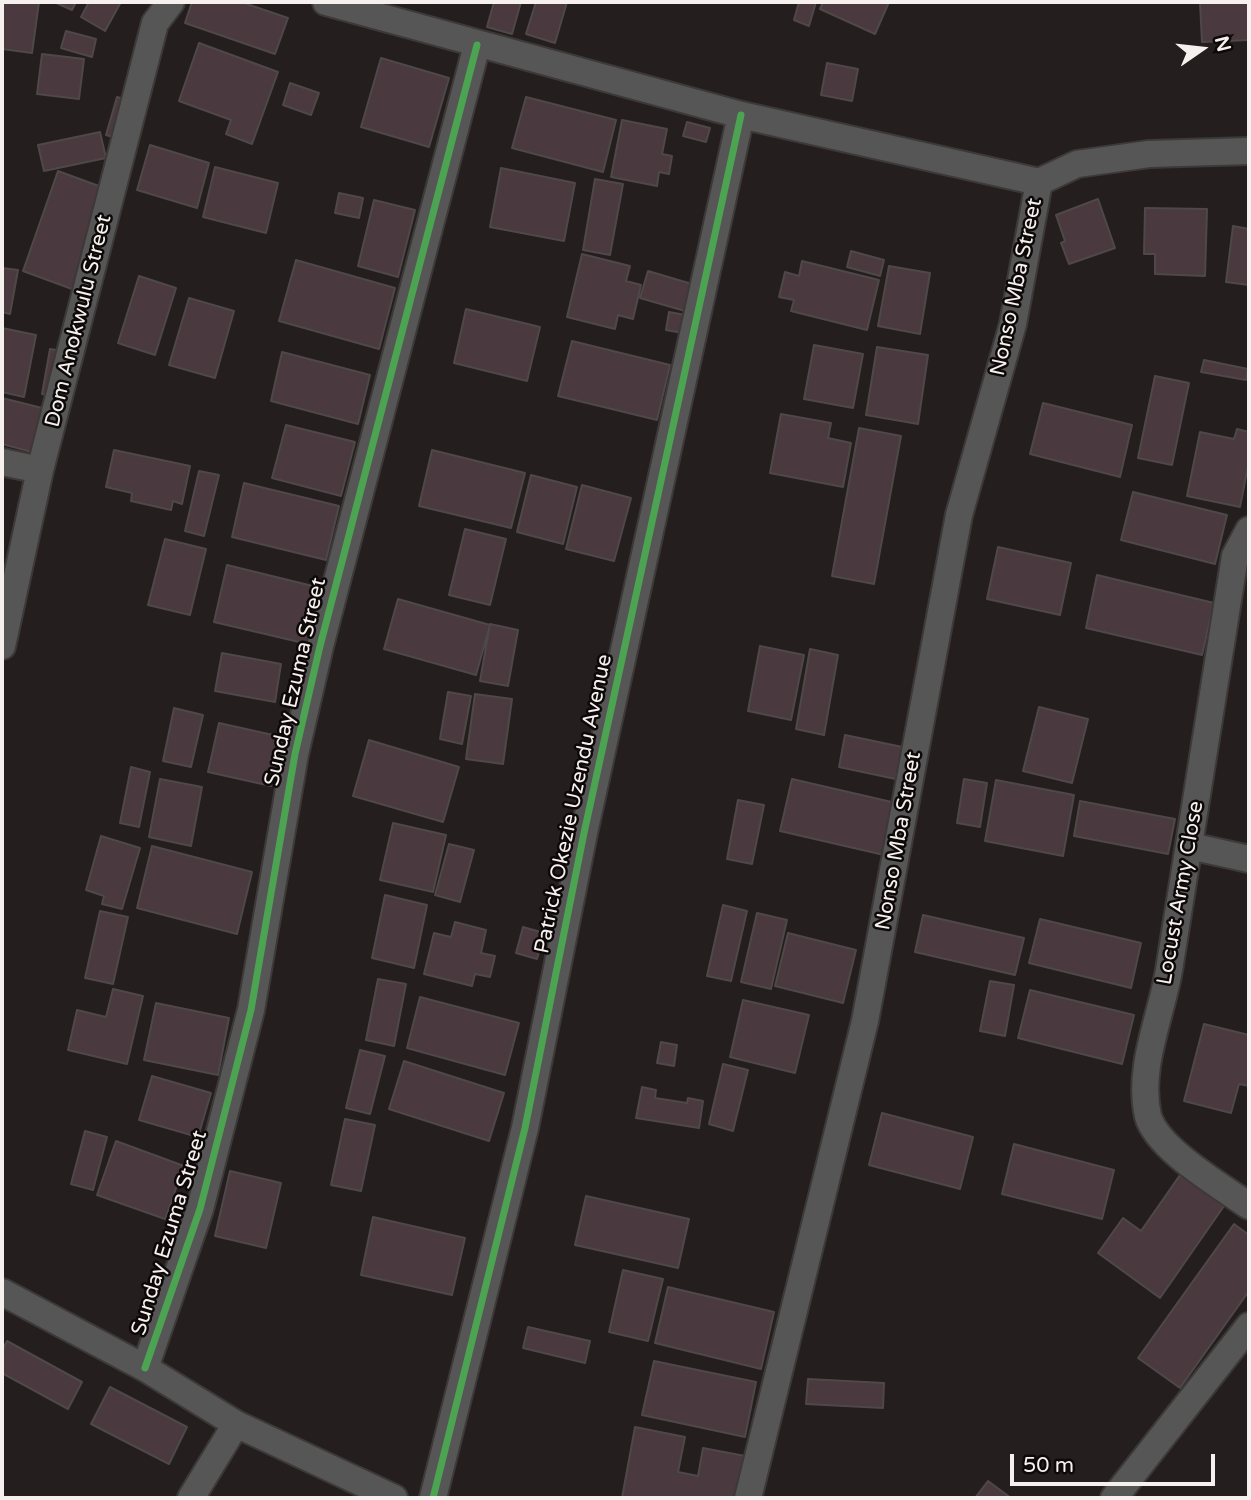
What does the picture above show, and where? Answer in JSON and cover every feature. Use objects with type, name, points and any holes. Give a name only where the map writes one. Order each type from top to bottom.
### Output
[{"type":"street","name":"Dom Anokwulu Street","points":[[2,646],[40,470],[155,23],[171,2]]},
{"type":"street","points":[[327,2],[741,115],[1039,182],[1077,164],[1149,154],[1249,151]]},
{"type":"street","name":"Sunday Ezuma Street","points":[[145,1368],[200,1209],[251,1010],[295,754],[317,660],[477,45]]},
{"type":"street","name":"Patrick Okezie Uzendu Avenue","points":[[433,1498],[525,1128],[584,833],[741,115]]},
{"type":"street","name":"Nonso Mba Street","points":[[748,1498],[865,1021],[959,515],[1013,324],[1039,182]]},
{"type":"street","points":[[2,462],[40,470]]},
{"type":"street","name":"Locust Army Close","points":[[1247,533],[1235,556],[1168,979],[1149,1059],[1146,1086],[1149,1116],[1156,1133],[1172,1151],[1249,1206]]},
{"type":"street","points":[[1190,846],[1249,859]]},
{"type":"street","points":[[2,1292],[145,1368],[236,1424],[394,1498]]},
{"type":"street","points":[[1114,1498],[1249,1325]]},
{"type":"street","points":[[191,1498],[236,1424]]},
{"type":"building","points":[[2,2],[39,2],[32,53],[2,49]]},
{"type":"building","points":[[54,2],[76,2],[72,10]]},
{"type":"building","points":[[89,2],[121,2],[105,31],[81,17]]},
{"type":"building","points":[[192,2],[241,2],[288,18],[275,54],[185,23]]},
{"type":"building","points":[[494,2],[521,2],[512,34],[487,27]]},
{"type":"building","points":[[536,2],[567,2],[555,43],[526,34]]},
{"type":"building","points":[[799,2],[816,2],[809,26],[794,20]]},
{"type":"building","points":[[823,2],[889,2],[875,34],[820,9]]},
{"type":"building","points":[[1200,2],[1249,2],[1249,40],[1202,42]]},
{"type":"building","points":[[66,31],[96,39],[92,57],[61,48]]},
{"type":"building","points":[[199,43],[278,72],[252,144],[226,134],[231,120],[179,101]]},
{"type":"building","points":[[42,54],[84,59],[79,99],[37,94]]},
{"type":"building","points":[[381,58],[449,78],[429,147],[361,127]]},
{"type":"building","points":[[827,63],[858,69],[852,101],[821,95]]},
{"type":"building","points":[[290,83],[319,93],[311,115],[283,105]]},
{"type":"building","points":[[117,97],[131,101],[120,139],[106,135]]},
{"type":"building","points":[[526,97],[616,120],[603,172],[512,148]]},
{"type":"building","points":[[622,120],[667,129],[662,154],[672,156],[669,174],[659,172],[657,186],[611,177]]},
{"type":"building","points":[[687,122],[710,128],[706,142],[683,136]]},
{"type":"building","points":[[100,132],[106,158],[44,171],[38,145]]},
{"type":"building","points":[[150,145],[209,163],[197,208],[137,190]]},
{"type":"building","points":[[215,167],[278,183],[266,233],[203,217]]},
{"type":"building","points":[[501,168],[575,183],[564,241],[490,227]]},
{"type":"building","points":[[58,171],[107,189],[72,289],[23,271]]},
{"type":"building","points":[[595,179],[623,184],[610,255],[583,250]]},
{"type":"building","points":[[339,193],[363,198],[359,218],[335,213]]},
{"type":"building","points":[[1098,199],[1115,248],[1069,264],[1061,243],[1065,241],[1056,215]]},
{"type":"building","points":[[374,200],[415,210],[398,277],[358,266]]},
{"type":"building","points":[[1145,208],[1207,209],[1205,276],[1155,274],[1155,254],[1144,254]]},
{"type":"building","points":[[1233,226],[1249,229],[1249,285],[1226,282]]},
{"type":"building","points":[[851,251],[884,260],[880,276],[847,267]]},
{"type":"building","points":[[582,254],[630,266],[626,281],[641,285],[633,319],[618,315],[615,329],[567,317]]},
{"type":"building","points":[[296,260],[395,288],[379,349],[279,321]]},
{"type":"building","points":[[802,261],[879,280],[867,330],[791,311],[794,300],[779,297],[785,272],[799,276]]},
{"type":"building","points":[[889,266],[930,273],[920,334],[878,326]]},
{"type":"building","points":[[2,268],[18,270],[10,314],[2,312]]},
{"type":"building","points":[[648,271],[692,284],[685,311],[640,298]]},
{"type":"building","points":[[139,276],[176,288],[155,355],[118,343]]},
{"type":"building","points":[[189,298],[234,311],[215,378],[169,365]]},
{"type":"building","points":[[466,309],[540,327],[527,381],[454,363]]},
{"type":"building","points":[[669,312],[691,316],[688,334],[666,330]]},
{"type":"building","points":[[2,328],[36,335],[24,397],[2,392]]},
{"type":"building","points":[[572,341],[670,365],[657,420],[558,396]]},
{"type":"building","points":[[814,345],[863,354],[853,408],[804,399]]},
{"type":"building","points":[[877,347],[928,355],[918,424],[866,415]]},
{"type":"building","points":[[50,349],[62,351],[54,396],[42,394]]},
{"type":"building","points":[[282,352],[370,375],[358,424],[271,401]]},
{"type":"building","points":[[1204,360],[1248,369],[1246,380],[1201,372]]},
{"type":"building","points":[[1155,376],[1189,383],[1172,465],[1138,458]]},
{"type":"building","points":[[2,398],[42,408],[32,452],[2,444]]},
{"type":"building","points":[[1043,403],[1132,425],[1120,477],[1030,454]]},
{"type":"building","points":[[781,414],[831,423],[828,438],[851,443],[843,487],[770,473]]},
{"type":"building","points":[[286,425],[355,442],[341,496],[272,478]]},
{"type":"building","points":[[859,428],[901,436],[874,584],[832,576]]},
{"type":"building","points":[[1237,429],[1249,432],[1249,461],[1240,507],[1187,496],[1200,432],[1234,439]]},
{"type":"building","points":[[114,450],[190,466],[182,504],[173,501],[171,510],[131,501],[132,493],[106,487]]},
{"type":"building","points":[[432,450],[525,473],[511,528],[419,506]]},
{"type":"building","points":[[199,471],[219,475],[204,536],[185,531]]},
{"type":"building","points":[[531,475],[577,487],[563,544],[517,532]]},
{"type":"building","points":[[244,483],[339,506],[326,560],[232,537]]},
{"type":"building","points":[[582,485],[631,498],[614,561],[566,549]]},
{"type":"building","points":[[1133,492],[1227,515],[1215,564],[1121,540]]},
{"type":"building","points":[[465,529],[506,539],[490,605],[449,595]]},
{"type":"building","points":[[165,539],[206,549],[190,615],[148,605]]},
{"type":"building","points":[[998,547],[1071,563],[1060,615],[987,599]]},
{"type":"building","points":[[227,565],[325,589],[312,645],[214,622]]},
{"type":"building","points":[[1097,575],[1214,603],[1202,655],[1086,628]]},
{"type":"building","points":[[398,599],[490,625],[476,675],[384,649]]},
{"type":"building","points":[[490,624],[518,630],[508,686],[480,681]]},
{"type":"building","points":[[760,646],[804,655],[791,720],[748,711]]},
{"type":"building","points":[[810,649],[838,655],[824,735],[796,729]]},
{"type":"building","points":[[222,653],[281,664],[275,702],[215,691]]},
{"type":"building","points":[[448,692],[471,696],[462,744],[440,739]]},
{"type":"building","points":[[475,694],[512,699],[503,764],[466,759]]},
{"type":"building","points":[[1039,707],[1088,719],[1072,783],[1023,771]]},
{"type":"building","points":[[174,708],[203,715],[191,767],[163,761]]},
{"type":"building","points":[[219,723],[282,737],[271,786],[208,772]]},
{"type":"building","points":[[845,735],[912,749],[905,781],[839,767]]},
{"type":"building","points":[[369,740],[459,767],[443,822],[353,796]]},
{"type":"building","points":[[131,767],[150,772],[139,827],[120,823]]},
{"type":"building","points":[[160,779],[202,787],[191,846],[149,837]]},
{"type":"building","points":[[792,779],[896,803],[884,855],[780,831]]},
{"type":"building","points":[[964,779],[987,783],[980,827],[957,823]]},
{"type":"building","points":[[996,780],[1074,795],[1063,856],[985,841]]},
{"type":"building","points":[[738,800],[764,805],[752,864],[727,859]]},
{"type":"building","points":[[1080,801],[1175,819],[1168,854],[1074,836]]},
{"type":"building","points":[[393,823],[446,835],[433,892],[380,880]]},
{"type":"building","points":[[101,836],[140,848],[122,909],[102,904],[104,896],[86,890]]},
{"type":"building","points":[[449,844],[474,850],[460,902],[435,895]]},
{"type":"building","points":[[152,846],[252,872],[237,934],[137,908]]},
{"type":"building","points":[[385,895],[427,905],[414,968],[372,958]]},
{"type":"building","points":[[723,905],[747,911],[731,981],[707,976]]},
{"type":"building","points":[[100,911],[128,917],[113,984],[85,978]]},
{"type":"building","points":[[757,913],[787,920],[771,989],[741,982]]},
{"type":"building","points":[[923,915],[1024,938],[1015,975],[915,952]]},
{"type":"building","points":[[1040,919],[1141,943],[1131,988],[1029,963]]},
{"type":"building","points":[[455,922],[486,930],[481,953],[495,956],[490,977],[475,974],[472,986],[424,974],[434,933],[451,937]]},
{"type":"building","points":[[523,927],[544,933],[537,959],[516,953]]},
{"type":"building","points":[[788,933],[856,950],[843,1003],[775,986]]},
{"type":"building","points":[[378,979],[406,984],[394,1046],[366,1040]]},
{"type":"building","points":[[990,981],[1014,985],[1005,1036],[980,1031]]},
{"type":"building","points":[[113,989],[143,996],[127,1064],[68,1050],[77,1010],[106,1017]]},
{"type":"building","points":[[1030,990],[1134,1015],[1122,1064],[1018,1038]]},
{"type":"building","points":[[420,997],[519,1023],[505,1075],[407,1048]]},
{"type":"building","points":[[743,1000],[809,1015],[795,1073],[730,1057]]},
{"type":"building","points":[[156,1003],[229,1018],[218,1075],[144,1060]]},
{"type":"building","points":[[1204,1024],[1249,1035],[1249,1086],[1239,1084],[1231,1113],[1184,1101]]},
{"type":"building","points":[[661,1042],[677,1045],[674,1066],[657,1063]]},
{"type":"building","points":[[360,1050],[385,1056],[370,1114],[346,1108]]},
{"type":"building","points":[[404,1061],[504,1093],[489,1141],[389,1109]]},
{"type":"building","points":[[723,1064],[748,1070],[733,1131],[709,1124]]},
{"type":"building","points":[[152,1076],[211,1093],[198,1137],[139,1120]]},
{"type":"building","points":[[642,1087],[656,1090],[655,1098],[687,1103],[688,1098],[703,1101],[699,1128],[636,1118]]},
{"type":"building","points":[[882,1113],[973,1137],[960,1189],[869,1165]]},
{"type":"building","points":[[345,1119],[375,1125],[361,1191],[331,1185]]},
{"type":"building","points":[[85,1131],[107,1137],[93,1190],[71,1184]]},
{"type":"building","points":[[116,1141],[184,1166],[165,1219],[97,1195]]},
{"type":"building","points":[[1014,1144],[1114,1170],[1102,1219],[1002,1194]]},
{"type":"building","points":[[230,1171],[281,1183],[266,1248],[215,1236]]},
{"type":"building","points":[[1180,1175],[1224,1206],[1160,1298],[1098,1253],[1123,1218],[1141,1231]]},
{"type":"building","points":[[586,1196],[689,1219],[678,1268],[575,1245]]},
{"type":"building","points":[[373,1217],[465,1238],[452,1295],[361,1275]]},
{"type":"building","points":[[1234,1224],[1249,1235],[1249,1291],[1180,1388],[1138,1358]]},
{"type":"building","points":[[623,1270],[663,1279],[648,1341],[609,1332]]},
{"type":"building","points":[[668,1287],[774,1312],[761,1369],[655,1343]]},
{"type":"building","points":[[528,1327],[590,1341],[585,1363],[523,1348]]},
{"type":"building","points":[[7,1341],[82,1382],[68,1409],[2,1373],[2,1351]]},
{"type":"building","points":[[654,1361],[756,1382],[745,1437],[642,1415]]},
{"type":"building","points":[[808,1379],[884,1383],[883,1408],[806,1404]]},
{"type":"building","points":[[110,1387],[187,1427],[169,1464],[91,1424]]},
{"type":"building","points":[[635,1427],[685,1437],[678,1472],[698,1476],[703,1448],[745,1456],[737,1498],[622,1498]]},
{"type":"building","points":[[988,1481],[1011,1498],[975,1498]]},
{"type":"cycle path","points":[[145,1368],[200,1209],[251,1010],[295,754],[320,646],[477,45]]},
{"type":"cycle path","points":[[433,1498],[525,1128],[584,833],[741,115]]}]
